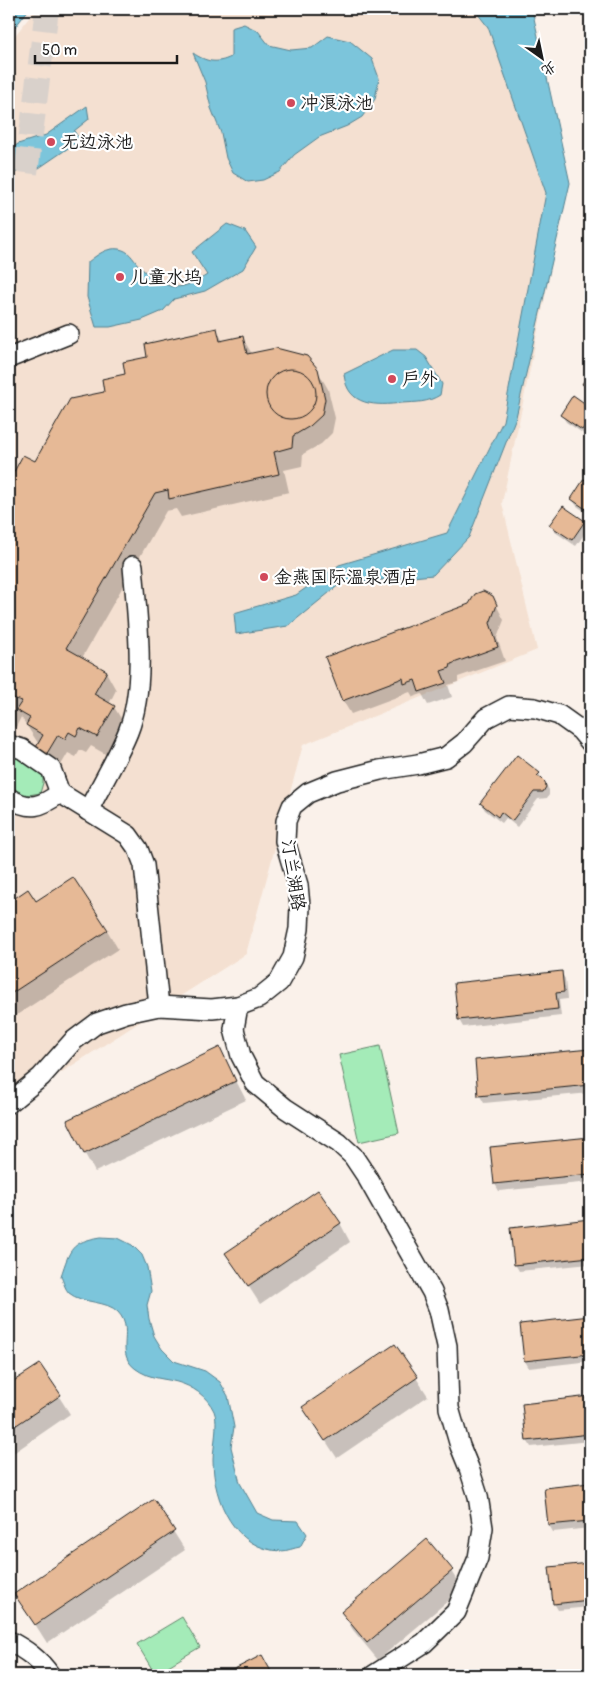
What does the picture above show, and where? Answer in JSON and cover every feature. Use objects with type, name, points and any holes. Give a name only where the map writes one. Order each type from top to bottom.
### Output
[{"type":"street","points":[[9,358],[69,334]]},
{"type":"street","points":[[88,811],[128,732],[136,703],[140,636],[133,566]]},
{"type":"street","name":"汀兰湖路","points":[[9,1103],[41,1077],[73,1041],[97,1024],[126,1013],[159,1006],[212,1009],[238,1006],[259,998],[279,982],[292,957],[300,929],[298,885],[285,841],[286,822],[292,806],[308,793],[346,779],[380,770],[418,764],[446,756],[464,743],[486,718],[508,706],[536,708],[558,715],[585,736]]},
{"type":"street","points":[[9,745],[22,749],[51,769],[60,794],[128,835],[138,849],[144,865],[159,1006]]},
{"type":"street","points":[[9,798],[28,806],[41,806],[60,794]]},
{"type":"street","points":[[238,1006],[234,1029],[240,1056],[255,1082],[285,1108],[339,1143],[353,1156],[432,1292],[439,1310],[447,1346],[449,1408],[478,1496],[483,1528],[478,1558],[456,1612],[424,1643],[374,1675]]},
{"type":"street","points":[[9,1641],[42,1662],[50,1675]]},
{"type":"shaded area","name":"金燕国际温泉酒店","points":[[36,9],[488,9],[566,196],[502,503],[537,650],[303,745],[246,954],[9,1106],[9,43]]},
{"type":"green space","points":[[9,753],[34,765],[43,772],[43,783],[40,793],[23,796],[9,787]]},
{"type":"green space","points":[[380,1046],[399,1133],[359,1142],[339,1055]]},
{"type":"green space","points":[[182,1617],[200,1647],[155,1674],[137,1644]]},
{"type":"water","points":[[9,9],[29,9],[9,35]]},
{"type":"water","points":[[474,9],[532,9],[570,183],[516,417],[469,537],[433,575],[340,584],[288,626],[236,634],[234,613],[296,595],[339,565],[447,533],[503,421],[546,193],[488,27]]},
{"type":"water","name":"冲浪泳池","points":[[244,24],[258,31],[269,45],[291,50],[312,48],[328,36],[350,41],[372,59],[379,78],[375,99],[362,117],[347,126],[319,137],[294,155],[280,172],[263,180],[248,182],[233,173],[226,158],[221,133],[211,108],[205,82],[193,53],[212,61],[221,61],[231,57],[231,28]]},
{"type":"water","name":"无边泳池","points":[[87,106],[89,119],[74,131],[80,140],[39,168],[16,172],[9,178],[9,150],[18,144],[46,135]]},
{"type":"water","name":"儿童水坞","points":[[227,224],[245,231],[256,247],[243,269],[205,291],[174,299],[163,311],[142,320],[110,327],[96,327],[87,297],[88,262],[106,250],[123,250],[150,276],[171,286],[183,286],[207,275],[192,252]]},
{"type":"water","name":"户外","points":[[393,350],[417,350],[426,357],[442,384],[440,395],[422,402],[373,404],[357,398],[351,393],[346,385],[344,374]]},
{"type":"water","points":[[101,1237],[118,1238],[132,1245],[142,1255],[147,1267],[151,1291],[147,1305],[154,1336],[162,1349],[174,1361],[205,1371],[220,1382],[228,1396],[234,1427],[231,1447],[240,1483],[257,1513],[273,1520],[298,1521],[307,1534],[300,1547],[286,1551],[265,1548],[251,1542],[239,1533],[222,1507],[217,1491],[213,1460],[216,1422],[211,1406],[203,1396],[188,1386],[147,1375],[135,1368],[128,1361],[125,1345],[125,1328],[118,1312],[108,1306],[74,1296],[65,1287],[61,1276],[73,1248],[83,1241]]},
{"type":"building","points":[[217,328],[220,341],[243,336],[247,354],[276,348],[307,356],[318,369],[325,399],[322,415],[310,426],[293,436],[292,447],[274,452],[279,474],[169,499],[168,490],[155,493],[66,648],[107,671],[94,694],[115,706],[97,737],[80,728],[76,736],[69,732],[65,739],[58,735],[46,755],[35,749],[43,735],[26,725],[30,718],[16,710],[22,701],[12,698],[9,703],[9,481],[23,455],[35,461],[70,399],[104,392],[102,379],[125,374],[123,362],[147,357],[145,344]]},
{"type":"building","points":[[291,369],[300,371],[311,380],[316,394],[314,403],[305,414],[291,419],[282,417],[271,408],[266,394],[268,385],[277,374]]},
{"type":"building","points":[[590,372],[590,389],[582,384]]},
{"type":"building","points":[[573,395],[590,407],[590,419],[582,430],[560,415]]},
{"type":"building","points":[[584,479],[590,483],[590,512],[571,499]]},
{"type":"building","points":[[563,506],[585,521],[572,540],[549,525]]},
{"type":"building","points":[[483,591],[493,596],[497,605],[490,623],[498,647],[451,664],[450,668],[441,671],[446,683],[419,692],[415,680],[404,684],[403,678],[342,701],[325,657],[469,604],[475,594]]},
{"type":"building","points":[[517,755],[540,773],[537,776],[545,782],[546,787],[543,792],[534,792],[512,821],[501,812],[498,817],[480,803]]},
{"type":"building","points":[[73,877],[108,930],[9,995],[9,902],[28,889],[36,901]]},
{"type":"building","points":[[590,962],[590,975],[584,968]]},
{"type":"building","points":[[562,971],[564,992],[556,993],[558,1009],[458,1020],[454,983]]},
{"type":"building","points":[[220,1047],[236,1081],[84,1154],[67,1120]]},
{"type":"building","points":[[590,1049],[590,1085],[478,1096],[475,1060]]},
{"type":"building","points":[[590,1137],[590,1174],[494,1184],[490,1147]]},
{"type":"building","points":[[318,1190],[341,1223],[248,1286],[225,1253]]},
{"type":"building","points":[[590,1219],[590,1257],[514,1265],[510,1228]]},
{"type":"building","points":[[590,1316],[590,1354],[524,1361],[520,1324]]},
{"type":"building","points":[[395,1344],[418,1377],[325,1441],[302,1407]]},
{"type":"building","points":[[40,1364],[61,1395],[9,1430],[9,1384]]},
{"type":"building","points":[[590,1396],[590,1434],[526,1441],[522,1404]]},
{"type":"building","points":[[590,1483],[590,1521],[548,1525],[544,1488]]},
{"type":"building","points":[[154,1499],[175,1531],[35,1625],[14,1594]]},
{"type":"building","points":[[427,1539],[453,1570],[367,1643],[341,1612]]},
{"type":"building","points":[[590,1563],[590,1600],[553,1604],[549,1567]]},
{"type":"building","points":[[262,1655],[273,1675],[223,1675]]},
{"type":"tunnel","points":[[26,173],[47,9]]},
{"type":"place","name":"冲浪泳池","points":[[291,103]]},
{"type":"place","name":"无边泳池","points":[[51,142]]},
{"type":"place","name":"儿童水坞","points":[[120,277]]},
{"type":"place","name":"户外","points":[[392,379]]},
{"type":"place","name":"金燕国际温泉酒店","points":[[264,577]]}]
